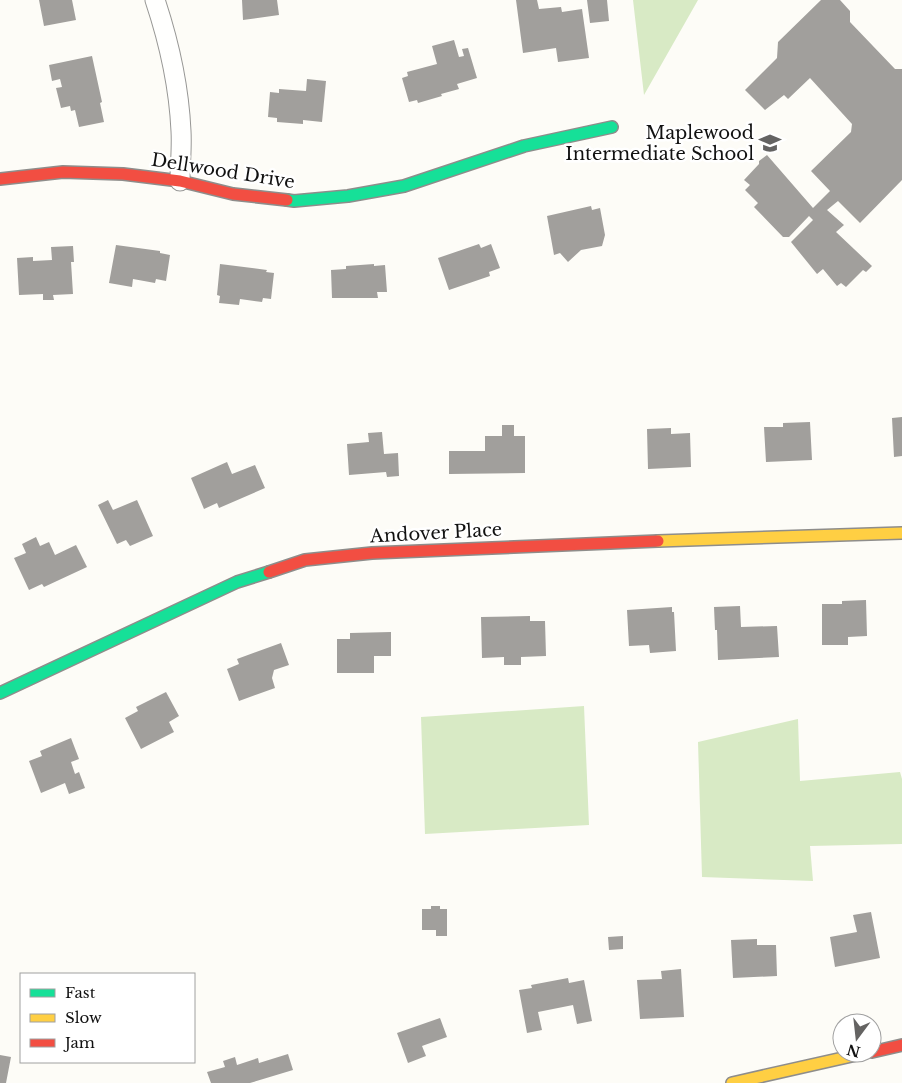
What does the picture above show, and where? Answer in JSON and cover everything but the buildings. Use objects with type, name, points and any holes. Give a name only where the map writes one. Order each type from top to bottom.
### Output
[{"type":"street","points":[[155,0],[166,33],[176,82],[181,131],[180,181]]},
{"type":"street","name":"Dellwood Drive","points":[[0,179],[63,172],[122,174],[180,181],[233,194],[294,201],[348,196],[404,186],[524,146],[612,127]]},
{"type":"street","name":"Andover Place","points":[[0,693],[237,582],[305,560],[382,552],[804,535],[902,533]]},
{"type":"street","points":[[882,1050],[902,1045]]},
{"type":"street","points":[[732,1083],[832,1060]]},
{"type":"green space","points":[[633,0],[698,0],[644,95]]},
{"type":"green space","points":[[584,706],[589,825],[425,834],[421,717]]},
{"type":"green space","points":[[798,719],[800,781],[900,772],[902,779],[902,844],[810,846],[813,881],[702,877],[698,742]]},
{"type":"traffic: fast","points":[[287,200],[348,196],[404,186],[524,146],[612,127]]},
{"type":"traffic: fast","points":[[0,693],[237,582],[269,572]]},
{"type":"traffic: slow","points":[[658,541],[902,533]]},
{"type":"traffic: slow","points":[[732,1083],[832,1060]]},
{"type":"traffic: jam","points":[[0,179],[63,172],[123,174],[180,181],[233,194],[287,200]]},
{"type":"traffic: jam","points":[[269,572],[305,560],[372,553],[658,541]]},
{"type":"traffic: jam","points":[[882,1050],[902,1045]]},
{"type":"place","name":"Maplewood Intermediate School","points":[[770,143]]}]
